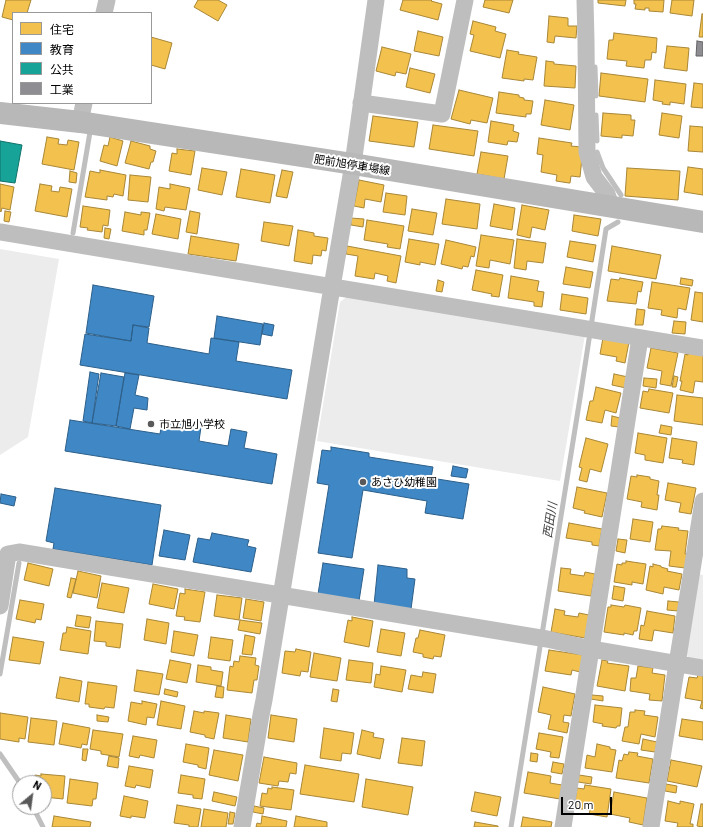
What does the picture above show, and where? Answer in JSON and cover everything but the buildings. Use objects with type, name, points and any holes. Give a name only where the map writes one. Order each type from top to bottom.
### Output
[{"type":"main road","name":"肥前旭停車場線","points":[[0,113],[82,113],[353,164],[703,222]]},
{"type":"street","points":[[104,12],[107,0]]},
{"type":"street","points":[[242,827],[353,164],[376,0]]},
{"type":"street","points":[[361,103],[442,114],[465,0]]},
{"type":"street","points":[[585,0],[587,48],[587,152],[594,177],[607,194],[612,208]]},
{"type":"street","points":[[0,232],[703,348]]},
{"type":"street","points":[[563,827],[640,338]]},
{"type":"street","points":[[652,827],[703,502]]},
{"type":"street","points":[[0,606],[8,554],[19,552],[541,638],[592,649],[703,668]]},
{"type":"shaded area","points":[[0,249],[59,259],[28,437],[0,455]]},
{"type":"shaded area","points":[[348,296],[585,335],[560,481],[317,441],[340,302]]},
{"type":"shaded area","points":[[698,574],[703,575],[703,660],[689,658],[685,652]]},
{"type":"waterway","points":[[595,67],[596,96]]},
{"type":"waterway","points":[[596,115],[597,141]]},
{"type":"waterway","points":[[73,233],[90,132]]},
{"type":"waterway","points":[[597,152],[603,168],[621,195]]},
{"type":"waterway","name":"西田川","points":[[511,827],[606,229],[618,222]]},
{"type":"waterway","points":[[0,674],[19,563]]},
{"type":"waterway","points":[[0,754],[14,775]]},
{"type":"waterway","points":[[37,815],[43,827]]},
{"type":"place","name":"市立旭小学校","points":[[151,424]]},
{"type":"place","name":"あさひ幼稚園","points":[[363,482]]}]
